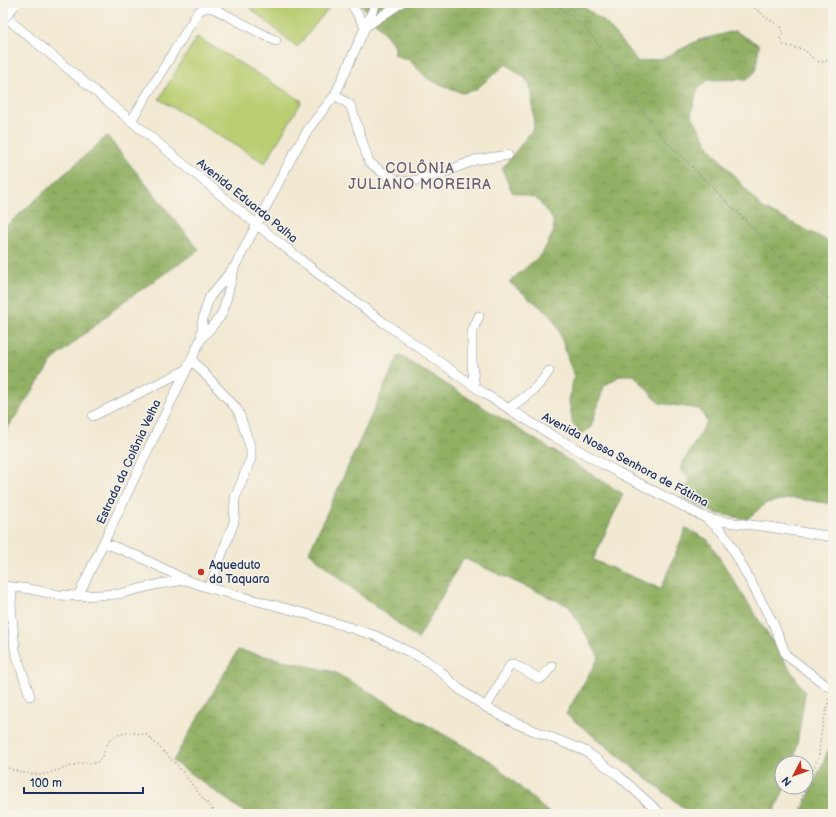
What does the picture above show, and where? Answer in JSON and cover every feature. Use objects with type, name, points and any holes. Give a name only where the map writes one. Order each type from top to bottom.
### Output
[{"type":"highway","points":[[3,16],[7,4]]},
{"type":"street","points":[[351,3],[366,26],[401,3]]},
{"type":"street","name":"Estrada da Colônia Velha","points":[[78,596],[105,543],[186,370],[202,339],[220,317],[224,308],[235,266],[256,224],[309,128],[335,95],[376,3]]},
{"type":"street","points":[[131,121],[198,12],[204,8],[213,8],[276,41]]},
{"type":"street","name":"Avenida Eduardo Palha","points":[[3,16],[320,275],[485,394]]},
{"type":"street","points":[[335,95],[350,106],[369,162],[396,180],[405,182],[418,180],[445,172],[475,160],[508,155]]},
{"type":"street","name":"Estrada da Colônia Velha","points":[[202,339],[203,318],[209,298],[235,266]]},
{"type":"street","points":[[475,387],[472,365],[472,332],[479,316]]},
{"type":"street","points":[[192,360],[236,408],[252,454],[235,498],[234,522],[205,587]]},
{"type":"street","points":[[93,416],[186,370]]},
{"type":"street","points":[[509,408],[529,395],[540,384],[549,371]]},
{"type":"street","name":"Avenida Nossa Senhora de Fátima","points":[[485,394],[553,436],[619,473],[704,517],[726,522],[833,537]]},
{"type":"street","points":[[704,517],[717,527],[728,540],[773,623],[786,655],[827,686],[832,687]]},
{"type":"street","points":[[105,543],[142,558],[186,580],[205,587],[307,614],[376,636],[424,659],[438,669],[459,689],[486,707],[515,723],[585,751],[618,775],[661,814]]},
{"type":"street","points":[[30,696],[15,650],[11,605],[7,586],[58,595],[78,596],[119,594],[159,584],[186,580]]},
{"type":"street","points":[[486,707],[511,664],[514,664],[540,679],[552,666]]},
{"type":"path","points":[[554,3],[586,29],[652,124],[666,141],[747,222],[781,259],[833,303]]},
{"type":"path","points":[[563,11],[580,8],[591,3]]},
{"type":"path","points":[[740,3],[754,7],[781,27],[783,33],[780,39],[784,45],[805,50],[814,60],[821,62],[833,59]]},
{"type":"path","points":[[794,814],[799,806],[819,755],[821,733],[832,687]]},
{"type":"path","points":[[3,762],[10,769],[23,773],[42,775],[81,763],[97,763],[110,741],[117,735],[129,732],[147,735],[178,766],[204,800],[217,814]]},
{"type":"green space","points":[[244,3],[333,3],[297,47]]},
{"type":"green space","points":[[360,3],[584,3],[585,8],[606,23],[638,62],[664,58],[699,40],[735,31],[759,45],[756,71],[747,79],[708,80],[697,90],[691,114],[710,148],[761,207],[826,240],[833,247],[833,504],[793,498],[766,503],[747,519],[715,513],[682,497],[690,481],[680,468],[707,422],[700,409],[659,403],[634,375],[621,375],[604,386],[591,427],[581,434],[573,425],[569,401],[574,377],[558,328],[552,316],[509,282],[542,254],[554,231],[553,219],[536,198],[512,192],[502,169],[534,128],[532,90],[526,79],[506,64],[475,90],[462,93],[428,79],[409,60],[395,55],[395,46]]},
{"type":"green space","points":[[197,37],[302,101],[265,163],[159,99]]},
{"type":"green space","points":[[107,136],[199,250],[123,302],[53,360],[3,435],[3,229]]},
{"type":"green space","points":[[399,355],[623,494],[593,560],[661,589],[686,528],[708,540],[805,693],[795,755],[774,755],[774,795],[781,795],[773,814],[691,814],[566,714],[599,657],[569,606],[463,558],[418,639],[339,578],[309,552]]},
{"type":"green space","points":[[238,650],[334,672],[492,762],[550,814],[247,814],[173,761]]},
{"type":"green space","points":[[829,705],[833,707],[833,814],[801,814],[809,795],[814,795],[814,784],[831,744]]},
{"type":"place","name":"Aqueduto da Taquara","points":[[201,572]]},
{"type":"district","name":"COLÔNIA JULIANO MOREIRA","points":[[420,176]]}]
